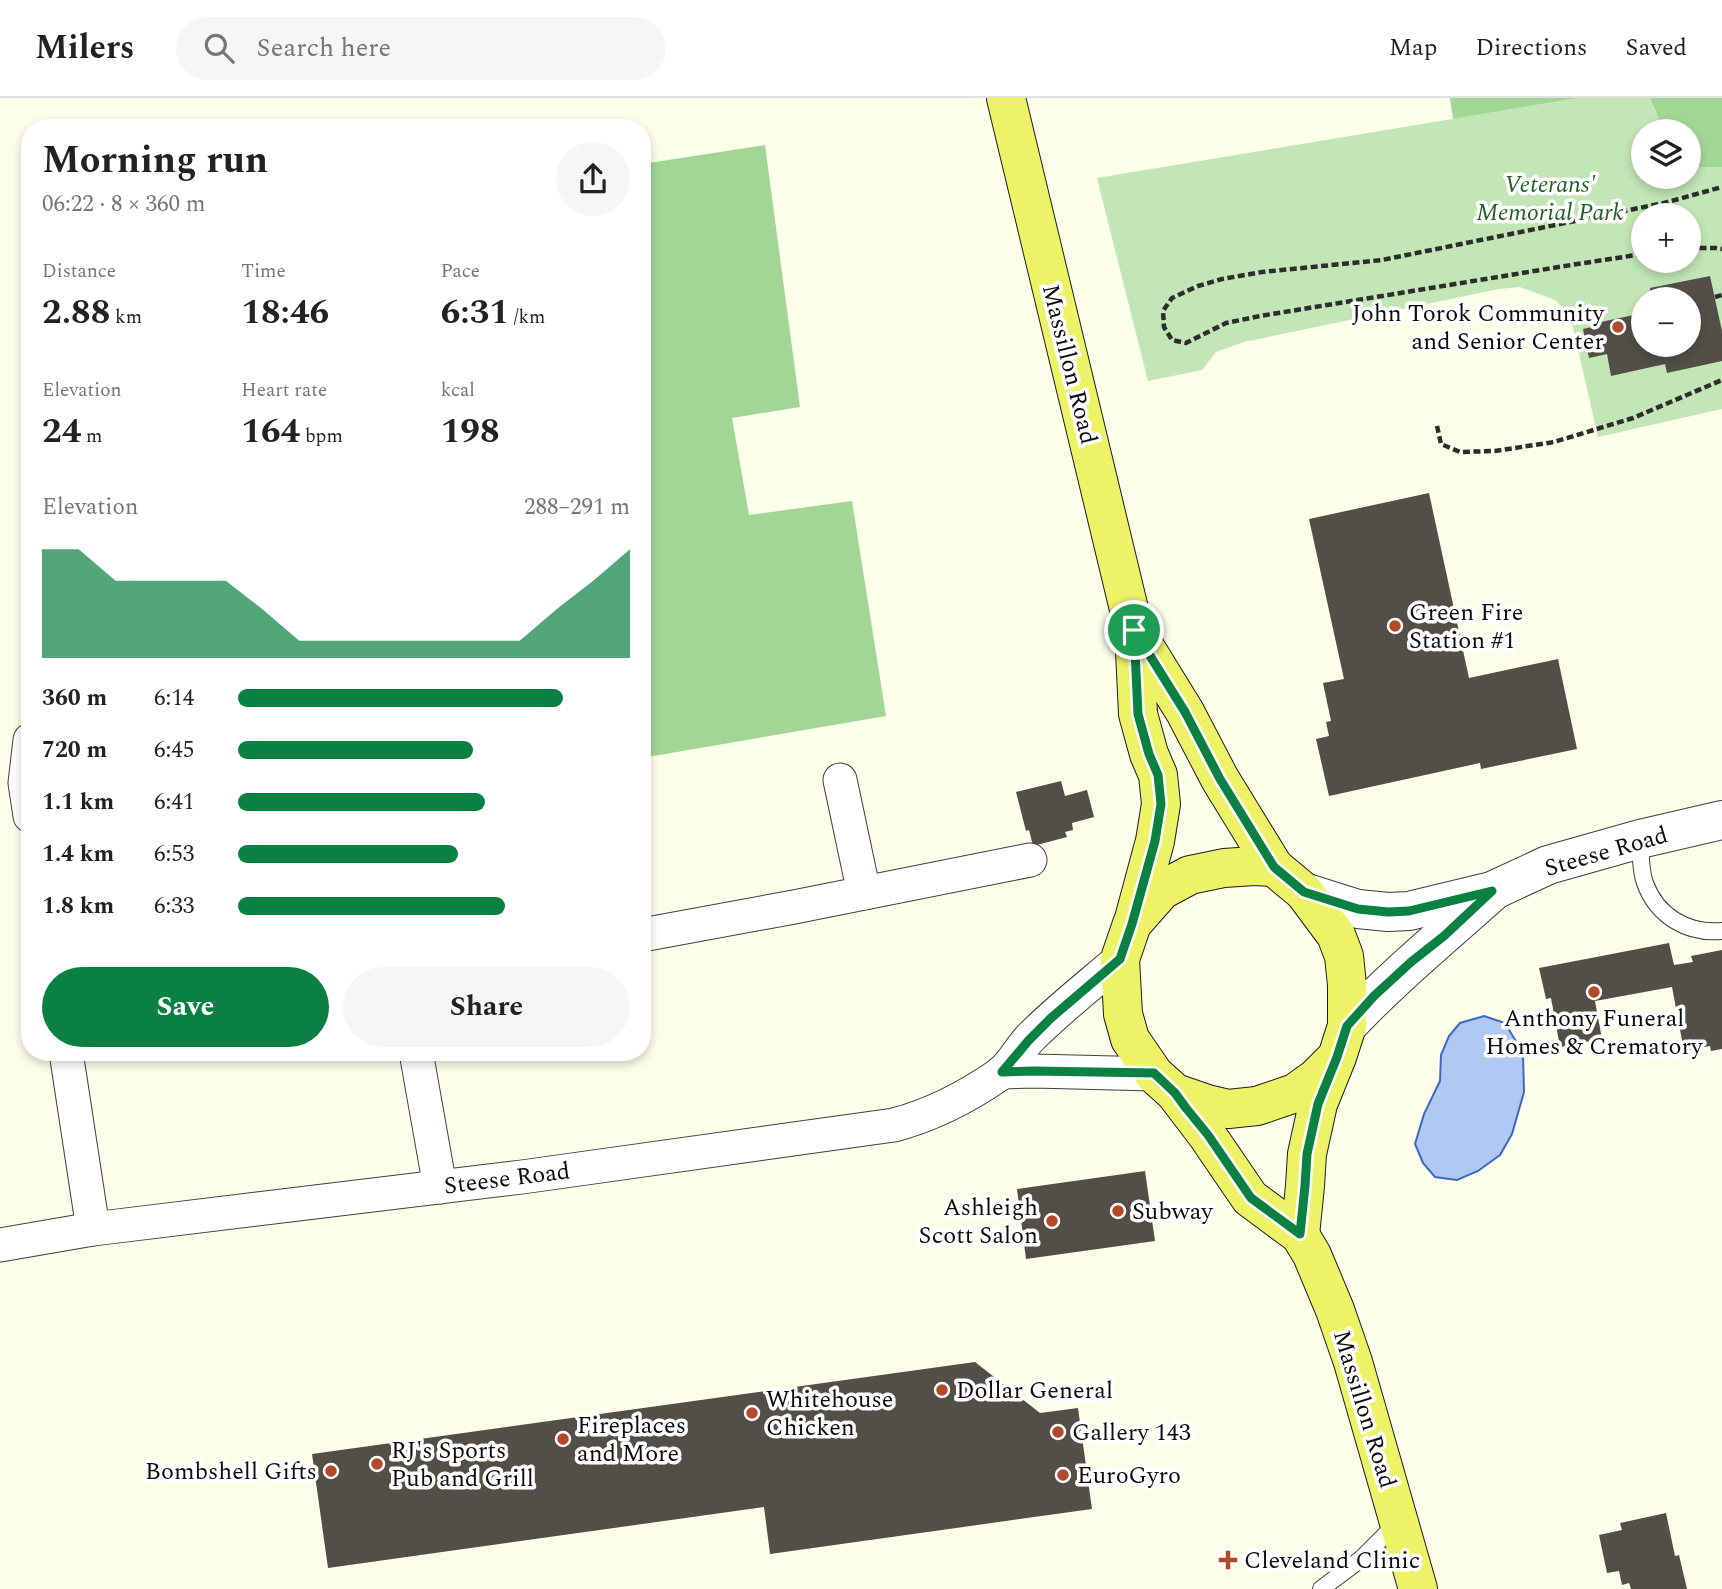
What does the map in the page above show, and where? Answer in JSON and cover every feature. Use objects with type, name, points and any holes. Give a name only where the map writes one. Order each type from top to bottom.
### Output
[{"type":"main road","name":"Massillon Road","points":[[1006,98],[1134,630],[1138,714],[1158,775],[1161,804],[1155,841],[1132,924]]},
{"type":"main road","name":"Massillon Road","points":[[1134,630],[1185,712],[1220,779],[1274,867]]},
{"type":"main road","points":[[1300,1234],[1307,1154],[1318,1104],[1342,1042],[1348,985],[1345,956],[1336,935],[1304,892],[1274,867],[1224,868],[1190,875],[1162,890],[1132,924],[1120,959],[1123,1014],[1130,1040],[1164,1083],[1207,1104],[1228,1109],[1257,1106],[1294,1093],[1316,1078],[1342,1042]]},
{"type":"main road","name":"Massillon Road","points":[[1164,1083],[1208,1135],[1251,1198],[1300,1234],[1312,1255],[1353,1362],[1418,1589]]},
{"type":"street","points":[[840,780],[863,893]]},
{"type":"street","name":"Steese Road","points":[[1304,892],[1358,909],[1409,911],[1492,891],[1548,865],[1640,839],[1722,820]]},
{"type":"street","points":[[651,933],[1030,860]]},
{"type":"street","name":"Steese Road","points":[[1342,1042],[1374,996],[1492,891]]},
{"type":"street","name":"Steese Road","points":[[0,1245],[93,1229],[522,1177],[894,1125],[946,1107],[1002,1072],[1051,1018],[1120,959]]},
{"type":"street","points":[[67,1061],[93,1229]]},
{"type":"street","points":[[418,1061],[440,1186]]},
{"type":"street","points":[[1002,1072],[1034,1071],[1164,1083]]},
{"type":"lane","points":[[1640,839],[1644,881],[1659,909],[1688,928],[1708,933],[1722,932]]},
{"type":"lane","points":[[1321,1589],[1360,1559],[1398,1521]]},
{"type":"path","points":[[1664,203],[1722,187]]},
{"type":"path","points":[[1631,210],[1382,260],[1262,272],[1222,279],[1172,298],[1163,311],[1164,327],[1172,340],[1186,343],[1226,323],[1260,316],[1631,256]]},
{"type":"path","points":[[1701,248],[1722,249]]},
{"type":"path","points":[[1715,297],[1722,295]]},
{"type":"path","points":[[1437,426],[1441,444],[1460,452],[1495,451],[1554,442],[1633,418],[1722,380]]},
{"type":"green space","points":[[1450,98],[1578,98],[1453,119]]},
{"type":"green space","name":"Veterans' Memorial Park","points":[[1578,98],[1650,98],[1659,119],[1631,119],[1631,189],[1701,189],[1701,167],[1722,167],[1722,409],[1598,437],[1570,314],[1555,300],[1520,287],[1499,289],[1244,342],[1216,352],[1202,370],[1148,381],[1097,178]]},
{"type":"green space","points":[[1650,98],[1722,98],[1722,167],[1701,167],[1701,119],[1659,119]]},
{"type":"green space","points":[[765,145],[800,407],[732,418],[749,515],[852,501],[886,716],[651,756],[651,163]]},
{"type":"water","points":[[1484,1016],[1505,1023],[1523,1053],[1524,1092],[1512,1134],[1500,1155],[1478,1171],[1457,1180],[1435,1177],[1423,1163],[1415,1144],[1424,1114],[1440,1081],[1441,1055],[1449,1036],[1460,1023]]},
{"type":"building","name":"John Torok Community and Senior Center","points":[[1710,276],[1722,331],[1722,361],[1667,373],[1665,364],[1611,376],[1607,354],[1589,358],[1583,329],[1631,316],[1631,357],[1701,357],[1701,287],[1655,287]]},
{"type":"building","name":"Green Fire Station #1","points":[[1429,493],[1469,678],[1558,659],[1577,749],[1481,769],[1480,763],[1329,796],[1316,739],[1329,736],[1326,722],[1331,721],[1323,683],[1344,679],[1309,519]]},
{"type":"building","points":[[1061,781],[1065,796],[1087,790],[1094,817],[1072,823],[1073,830],[1065,832],[1067,837],[1033,846],[1029,830],[1026,831],[1016,792]]},
{"type":"building","name":"Anthony Funeral Homes & Crematory","points":[[1669,943],[1674,965],[1693,962],[1691,956],[1722,950],[1722,1049],[1711,1051],[1710,1046],[1684,1051],[1672,987],[1595,1001],[1602,1039],[1560,1047],[1551,998],[1546,999],[1539,968]]},
{"type":"building","points":[[1145,1171],[1155,1241],[1026,1259],[1017,1189]]},
{"type":"building","points":[[975,1362],[1040,1413],[1078,1408],[1092,1509],[770,1554],[764,1507],[328,1568],[312,1454]]},
{"type":"building","points":[[1666,1513],[1675,1556],[1679,1555],[1687,1589],[1631,1589],[1629,1583],[1622,1585],[1619,1571],[1607,1573],[1599,1535],[1622,1530],[1620,1523]]},
{"type":"place","name":"John Torok Community and Senior Center","points":[[1618,327]]},
{"type":"place","name":"Green Fire Station #1","points":[[1395,626]]},
{"type":"place","name":"Anthony Funeral Homes & Crematory","points":[[1594,992]]},
{"type":"place","name":"Subway","points":[[1118,1211]]},
{"type":"place","name":"Ashleigh Scott Salon","points":[[1052,1221]]},
{"type":"place","name":"Dollar General","points":[[942,1390]]},
{"type":"place","name":"Whitehouse Chicken","points":[[752,1413]]},
{"type":"place","name":"Gallery 143","points":[[1058,1432]]},
{"type":"place","name":"Fireplaces and More","points":[[563,1439]]},
{"type":"place","name":"RJ's Sports Pub and Grill","points":[[377,1464]]},
{"type":"place","name":"Bombshell Gifts","points":[[331,1471]]},
{"type":"place","name":"EuroGyro","points":[[1063,1475]]},
{"type":"place","name":"Cleveland Clinic","points":[[1228,1560]]},
{"type":"route","points":[[1134,630],[1185,712],[1220,779],[1274,867],[1304,892],[1358,909],[1388,912],[1409,911],[1492,891],[1374,996],[1347,1026],[1318,1104],[1307,1154],[1300,1234],[1251,1198],[1208,1135],[1175,1093],[1154,1073],[1002,1072],[1051,1018],[1120,959],[1132,924],[1155,841],[1161,804],[1158,775],[1138,714],[1134,630]]}]
